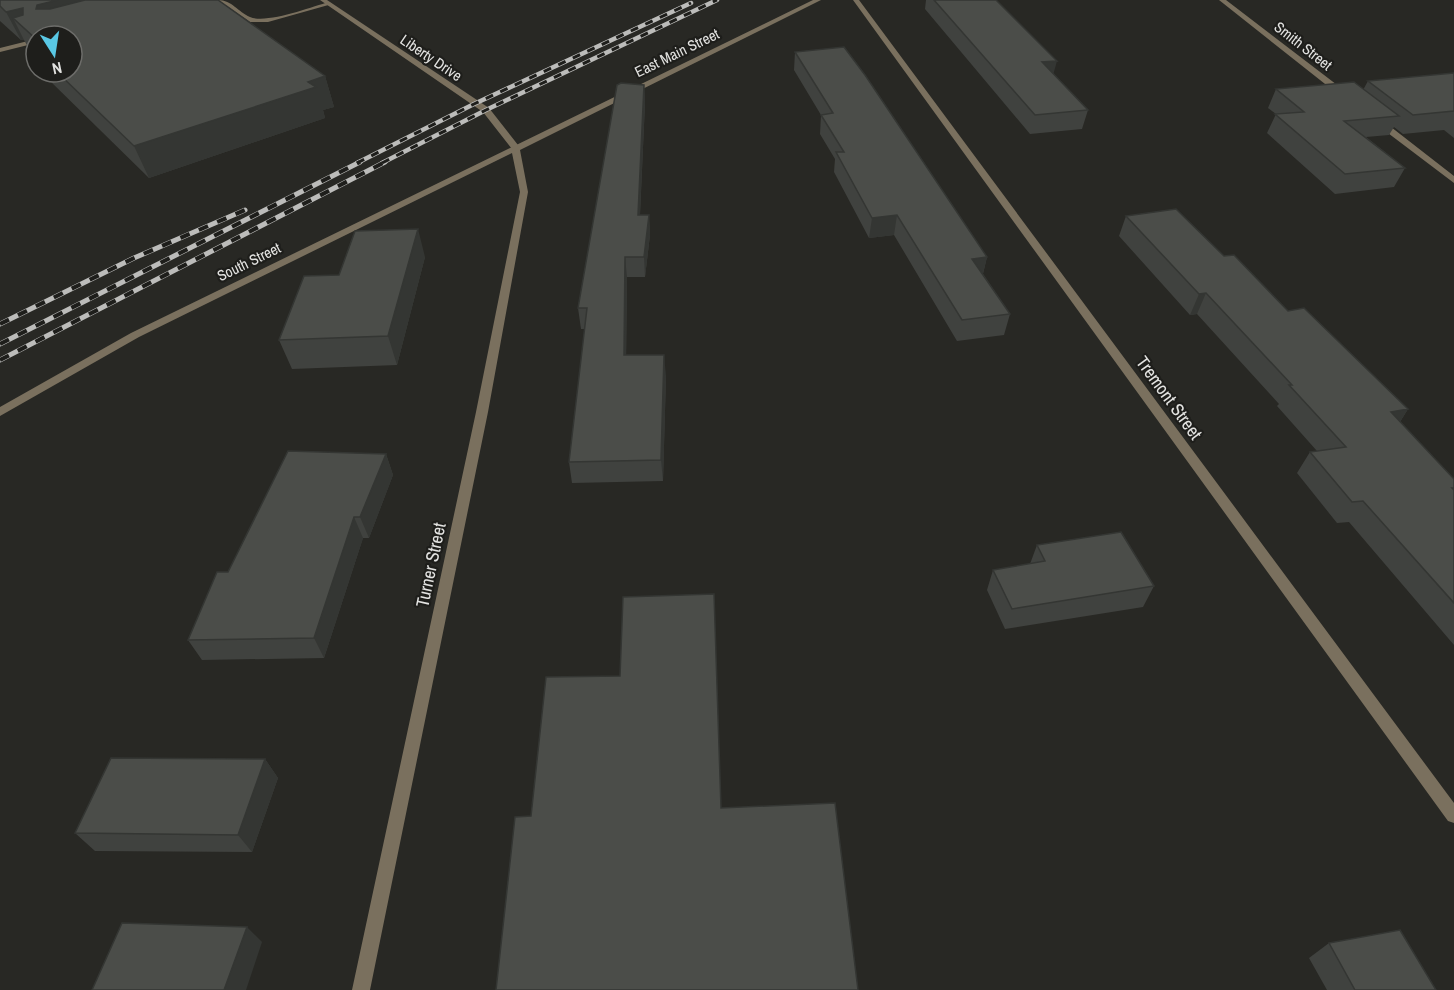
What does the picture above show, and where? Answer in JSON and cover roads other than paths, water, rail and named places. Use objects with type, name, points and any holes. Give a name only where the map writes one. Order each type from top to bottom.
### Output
[{"type":"street","points":[[221,0],[250,20],[268,20],[326,2]]},
{"type":"street","name":"East Main Street","points":[[515,147],[818,0]]},
{"type":"street","name":"Tremont Street","points":[[856,0],[1454,816]]},
{"type":"street","name":"Smith Street","points":[[1221,0],[1352,100]]},
{"type":"street","name":"Liberty Drive","points":[[326,2],[486,111],[515,147]]},
{"type":"street","points":[[0,50],[24,44]]},
{"type":"street","points":[[1370,115],[1454,180]]},
{"type":"street","name":"South Street","points":[[0,412],[135,335],[515,147]]},
{"type":"street","name":"Turner Street","points":[[361,990],[482,412],[524,192],[515,147]]},
{"type":"railway","points":[[382,163],[486,110],[717,0]]},
{"type":"railway","points":[[357,163],[474,104],[691,3]]},
{"type":"railway","points":[[0,344],[360,162]]},
{"type":"railway","points":[[0,360],[385,162]]},
{"type":"railway","points":[[0,324],[134,258],[245,210]]}]
